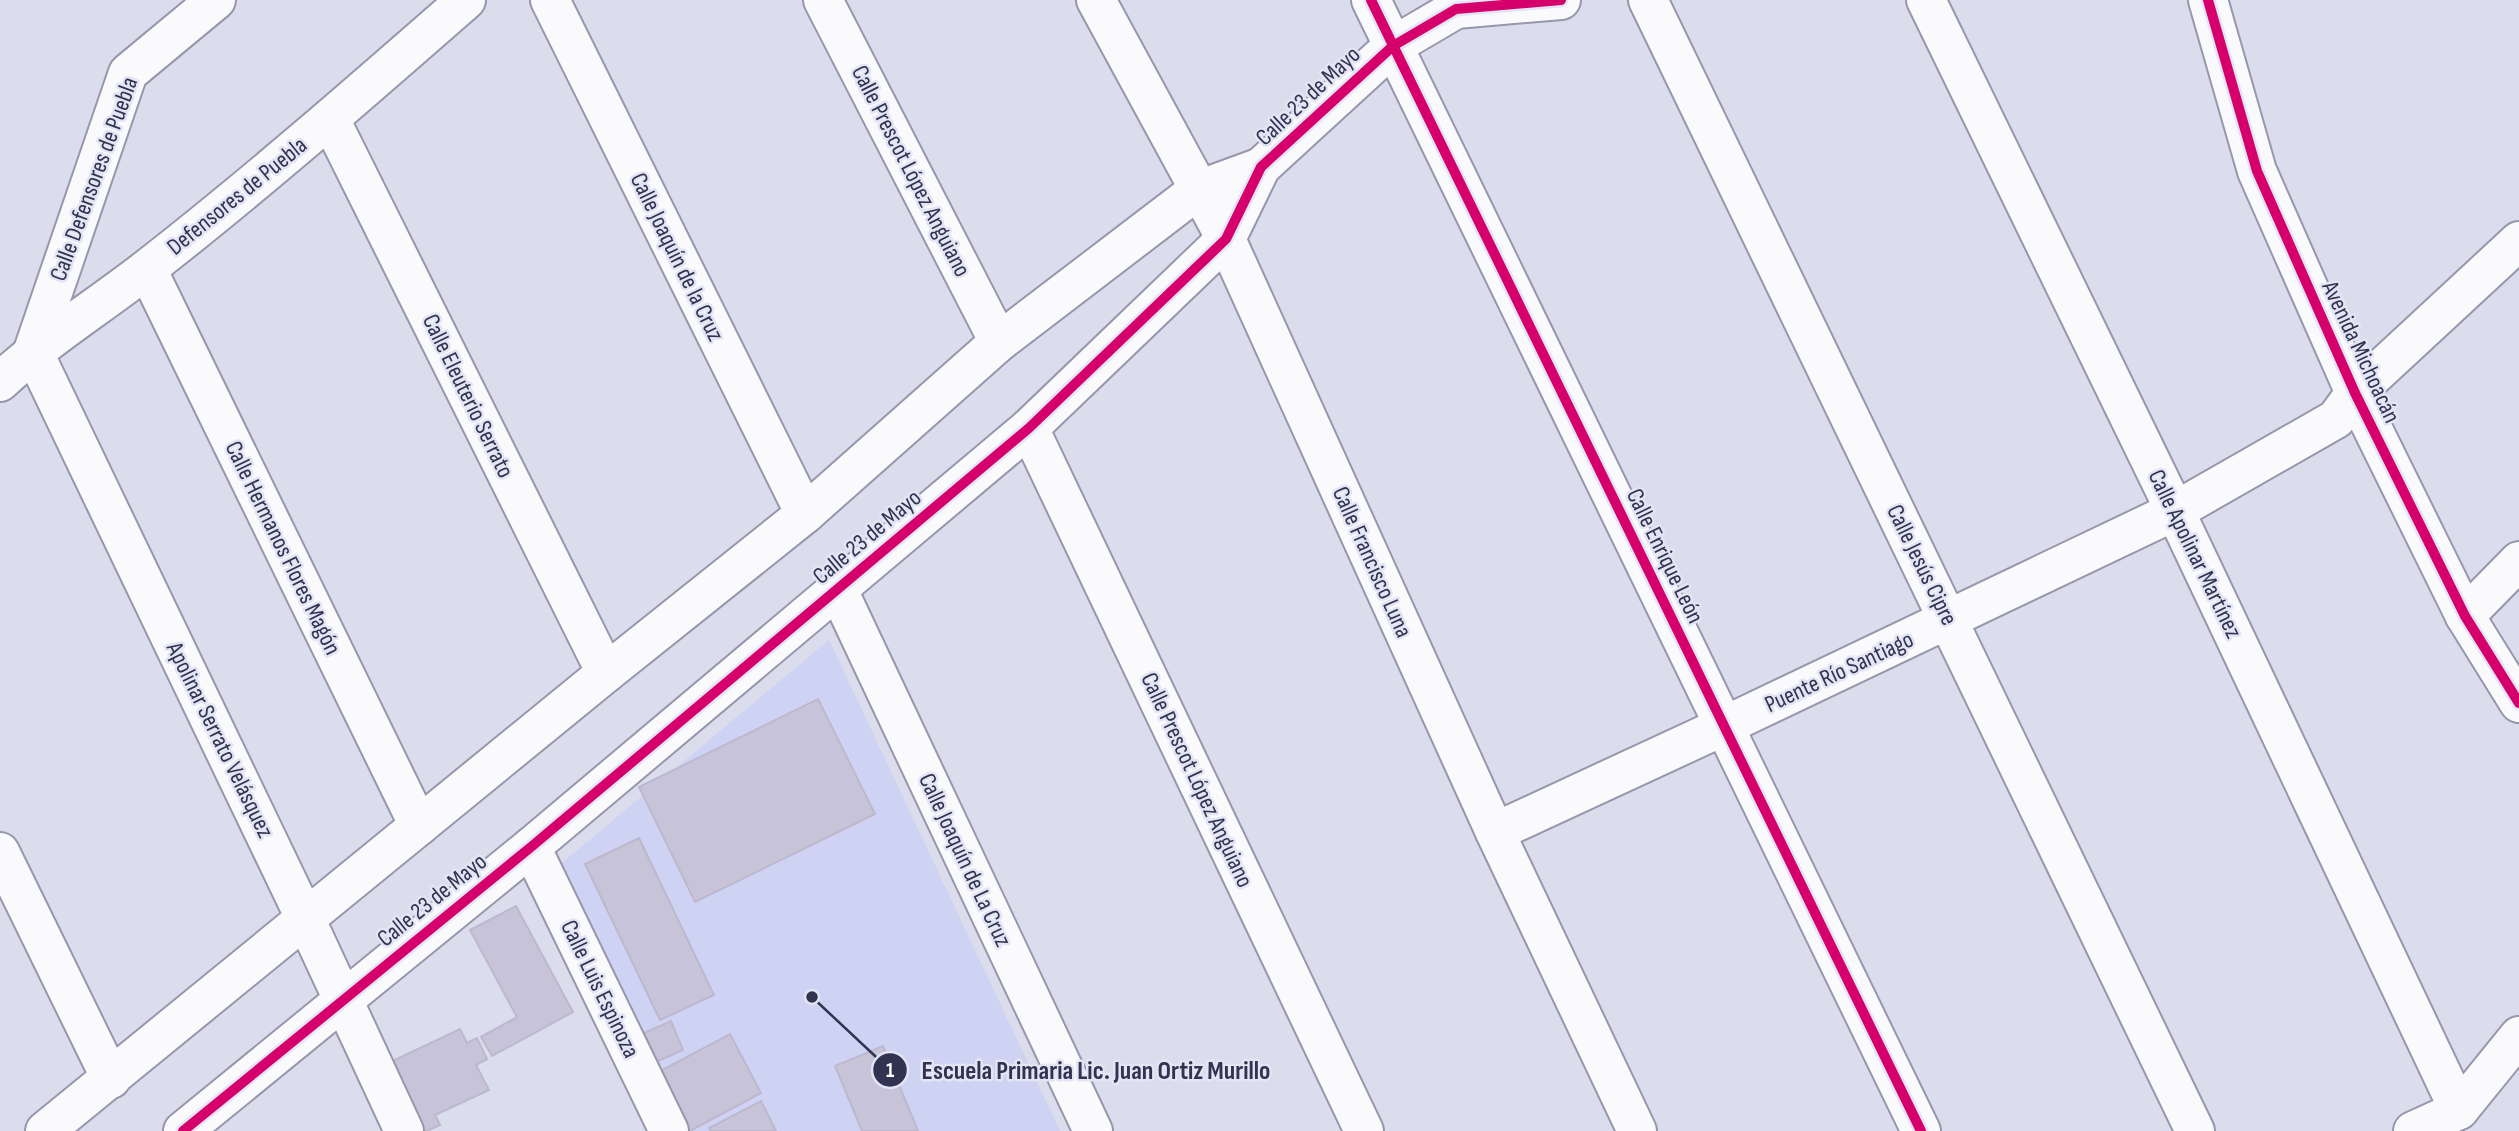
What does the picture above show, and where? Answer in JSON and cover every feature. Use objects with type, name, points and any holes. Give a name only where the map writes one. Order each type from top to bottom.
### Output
[{"type":"street","name":"Calle Defensores de Puebla","points":[[33,351],[128,73],[216,0]]},
{"type":"street","name":"Defensores de Puebla","points":[[0,382],[33,351],[147,269],[330,119],[466,0]]},
{"type":"street","name":"Calle Joaquín de la Cruz","points":[[550,0],[804,514]]},
{"type":"street","name":"Calle Prescot López Anguiano","points":[[823,0],[999,342]]},
{"type":"street","name":"Calle Francisco Luna","points":[[1096,0],[1226,239],[1495,832],[1637,1131]]},
{"type":"street","name":"Calle Enrique León","points":[[1371,0],[1921,1131]]},
{"type":"street","name":"Calle 23 de Mayo","points":[[183,1131],[531,847],[1029,428],[1226,239],[1261,167],[1393,46],[1456,9],[1561,0]]},
{"type":"street","name":"Calle Jesús Cipre","points":[[1648,0],[2195,1131]]},
{"type":"street","name":"Calle Apolinar Martínez","points":[[1926,0],[2175,511],[2459,1110]]},
{"type":"street","name":"Avenida Michoacán","points":[[2208,0],[2257,171],[2355,393],[2465,616],[2519,703]]},
{"type":"street","name":"Calle Eleuterio Serrato","points":[[330,119],[606,673]]},
{"type":"street","name":"Calle 23 de Mayo","points":[[45,1131],[804,514],[999,342],[1198,190],[1261,167]]},
{"type":"street","name":"Puente Río Santiago","points":[[1495,832],[2175,511],[2336,419],[2355,393],[2519,241]]},
{"type":"street","name":"Calle Hermanos Flores Magón","points":[[147,269],[419,826]]},
{"type":"street","name":"Apolinar Serrato Velásquez","points":[[33,351],[404,1131]]},
{"type":"street","name":"Calle Prescot López Anguiano","points":[[1029,428],[1364,1131]]},
{"type":"street","points":[[2465,616],[2519,561]]},
{"type":"street","name":"Calle Joaquín de La Cruz","points":[[838,590],[1093,1131]]},
{"type":"street","name":"Calle Luis Espinoza","points":[[531,847],[669,1131]]},
{"type":"street","points":[[0,852],[111,1079]]},
{"type":"street","points":[[2413,1131],[2459,1110],[2519,1036]]},
{"type":"shaded area","points":[[829,640],[1060,1131],[691,1131],[562,863]]},
{"type":"building","points":[[818,699],[875,814],[695,902],[639,787]]},
{"type":"building","points":[[639,838],[714,995],[660,1020],[585,864]]},
{"type":"building","points":[[516,906],[573,1012],[492,1056],[481,1037],[517,1017],[470,930]]},
{"type":"building","points":[[671,1021],[683,1050],[647,1066],[635,1037]]},
{"type":"building","points":[[460,1029],[467,1043],[477,1038],[487,1059],[476,1065],[489,1090],[435,1115],[440,1125],[427,1131],[412,1131],[382,1066]]},
{"type":"building","points":[[730,1034],[761,1093],[690,1131],[683,1131],[653,1075]]},
{"type":"building","points":[[883,1046],[918,1131],[862,1131],[835,1066]]},
{"type":"building","points":[[761,1101],[776,1131],[711,1131],[709,1128]]},
{"type":"cycle path","points":[[1371,0],[1921,1131]]},
{"type":"cycle path","points":[[183,1131],[531,847],[1029,428],[1226,239],[1261,167],[1393,46],[1456,9],[1561,0]]},
{"type":"cycle path","points":[[2208,0],[2257,171],[2355,393],[2465,616],[2519,703]]},
{"type":"place","name":"Escuela Primaria Lic. Juan Ortiz Murillo","points":[[812,997]]}]
